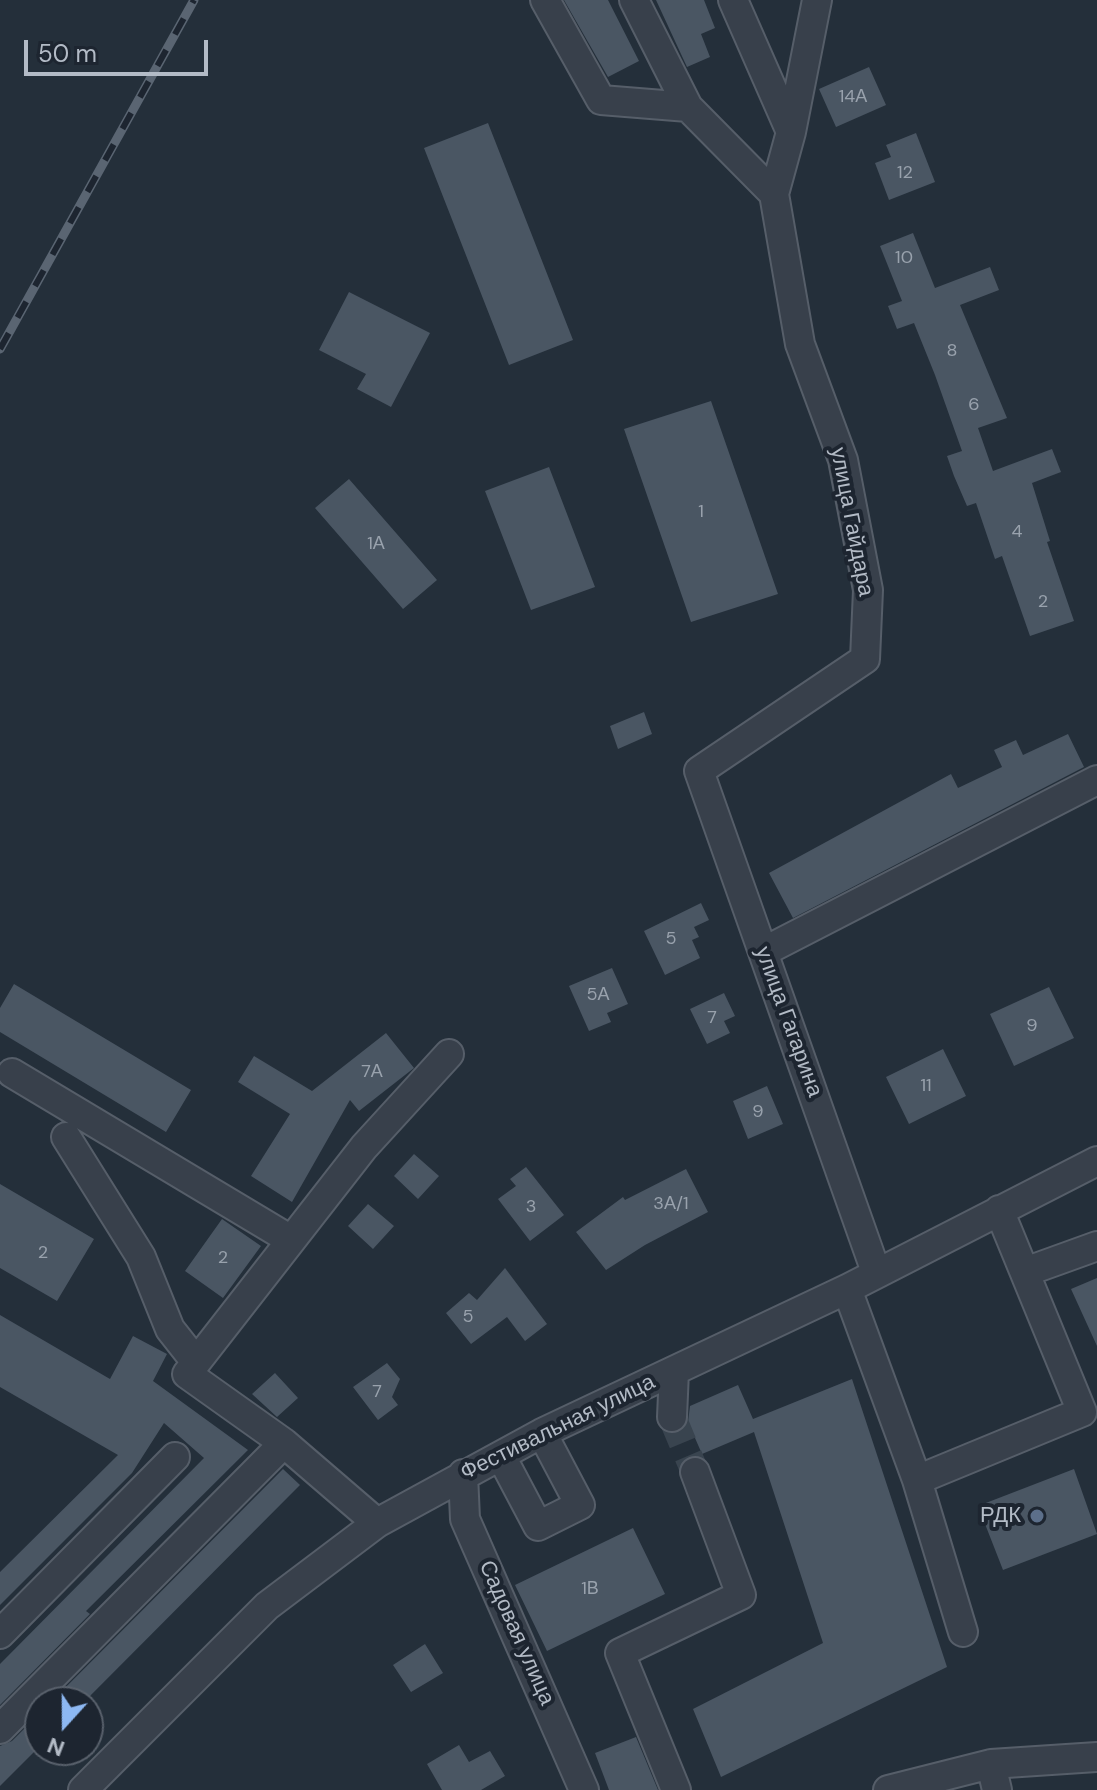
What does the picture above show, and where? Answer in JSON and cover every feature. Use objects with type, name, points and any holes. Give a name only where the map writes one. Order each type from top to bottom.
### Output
[{"type":"street","points":[[545,0],[601,100],[688,107]]},
{"type":"street","points":[[634,0],[688,107],[774,194],[791,132],[817,0]]},
{"type":"street","points":[[733,0],[791,132]]},
{"type":"street","name":"улица Гайдара","points":[[699,771],[865,659],[868,590],[843,460],[800,344],[774,194]]},
{"type":"street","name":"улица Гагарина","points":[[699,771],[876,1272]]},
{"type":"street","points":[[763,952],[1097,780]]},
{"type":"street","points":[[377,1523],[284,1443],[187,1374],[364,1147],[449,1054]]},
{"type":"street","points":[[12,1073],[291,1240]]},
{"type":"street","points":[[66,1137],[141,1257],[170,1329],[196,1362]]},
{"type":"street","name":"Фестивальная улица","points":[[83,1790],[267,1606],[377,1523],[542,1433],[847,1289],[1097,1161]]},
{"type":"street","points":[[917,1480],[1082,1412],[999,1210]]},
{"type":"street","points":[[1025,1272],[1097,1246]]},
{"type":"street","points":[[847,1289],[917,1480],[963,1632]]},
{"type":"street","points":[[672,1417],[674,1371]]},
{"type":"street","points":[[501,1456],[538,1526],[580,1505],[542,1433]]},
{"type":"street","points":[[0,1729],[284,1443]]},
{"type":"street","points":[[0,1634],[175,1457]]},
{"type":"street","points":[[676,1790],[620,1653],[741,1595],[695,1472]]},
{"type":"street","name":"Садовая улица","points":[[463,1474],[465,1519],[584,1790]]},
{"type":"street","points":[[888,1790],[994,1777],[1097,1757]]},
{"type":"building","points":[[564,0],[608,0],[639,61],[608,77]]},
{"type":"building","points":[[656,0],[704,0],[715,28],[701,34],[710,57],[687,67]]},
{"type":"building","points":[[869,67],[886,105],[836,127],[819,89]]},
{"type":"building","points":[[488,123],[573,340],[509,365],[424,148]]},
{"type":"building","points":[[916,133],[935,182],[889,200],[875,163],[891,157],[886,145]]},
{"type":"building","points":[[913,233],[935,288],[990,267],[999,290],[960,305],[1007,418],[978,428],[993,471],[1052,449],[1061,472],[1032,483],[1050,541],[1047,542],[1074,621],[1030,636],[1002,556],[995,559],[976,503],[967,506],[954,476],[947,456],[962,451],[935,375],[914,323],[897,329],[888,306],[902,301],[880,246]]},
{"type":"building","points":[[349,292],[430,333],[391,407],[357,389],[366,374],[319,350]]},
{"type":"building","points":[[711,401],[778,594],[691,622],[624,429]]},
{"type":"building","points":[[549,467],[595,587],[531,610],[485,491]]},
{"type":"building","points":[[349,479],[437,580],[403,609],[315,508]]},
{"type":"building","points":[[644,712],[652,734],[618,749],[610,726]]},
{"type":"building","points":[[1068,734],[1084,767],[793,918],[769,873],[951,774],[958,788],[1002,767],[994,750],[1016,740],[1023,755]]},
{"type":"building","points":[[701,903],[709,920],[694,927],[699,937],[692,940],[700,958],[665,975],[644,931]]},
{"type":"building","points":[[612,968],[628,1004],[607,1013],[611,1022],[589,1031],[569,986]]},
{"type":"building","points":[[14,984],[191,1090],[166,1132],[0,1032],[0,1008]]},
{"type":"building","points":[[1049,987],[1074,1038],[1014,1066],[990,1014]]},
{"type":"building","points":[[724,993],[735,1016],[724,1021],[730,1033],[707,1044],[690,1009]]},
{"type":"building","points":[[386,1033],[414,1068],[359,1111],[350,1100],[292,1202],[251,1176],[290,1114],[238,1082],[254,1056],[312,1091]]},
{"type":"building","points":[[943,1049],[966,1096],[909,1124],[886,1077]]},
{"type":"building","points":[[767,1086],[783,1124],[748,1139],[733,1101]]},
{"type":"building","points":[[414,1154],[439,1176],[418,1199],[394,1176]]},
{"type":"building","points":[[526,1167],[564,1215],[530,1241],[498,1199],[516,1186],[510,1179]]},
{"type":"building","points":[[686,1169],[708,1212],[645,1245],[606,1270],[576,1232],[623,1197],[625,1200]]},
{"type":"building","points":[[0,1184],[94,1239],[57,1301],[0,1268]]},
{"type":"building","points":[[368,1204],[394,1226],[373,1249],[348,1226]]},
{"type":"building","points":[[222,1219],[261,1246],[223,1298],[185,1271]]},
{"type":"building","points":[[505,1268],[547,1324],[525,1341],[507,1317],[471,1344],[446,1313],[469,1293],[477,1300]]},
{"type":"building","points":[[1097,1278],[1097,1346],[1071,1289]]},
{"type":"building","points":[[0,1315],[110,1379],[133,1336],[167,1354],[153,1381],[248,1450],[86,1611],[90,1614],[0,1705],[0,1664],[204,1458],[164,1423],[132,1473],[0,1605],[0,1572],[118,1455],[0,1387]]},
{"type":"building","points":[[387,1363],[400,1379],[392,1397],[398,1405],[378,1420],[353,1387]]},
{"type":"building","points":[[275,1373],[298,1398],[277,1417],[252,1394]]},
{"type":"building","points":[[852,1379],[947,1667],[721,1777],[693,1709],[823,1643],[754,1432],[702,1454],[688,1422],[690,1406],[738,1385],[753,1419]]},
{"type":"building","points":[[283,1469],[300,1485],[100,1686],[67,1686]]},
{"type":"building","name":"РДК","points":[[1074,1469],[1097,1534],[1003,1570],[978,1506]]},
{"type":"building","points":[[633,1528],[665,1594],[547,1651],[515,1585]]},
{"type":"building","points":[[425,1644],[443,1673],[411,1692],[393,1665]]},
{"type":"building","points":[[24,1729],[24,1762],[0,1786],[0,1746],[12,1741]]},
{"type":"building","points":[[636,1737],[658,1790],[609,1790],[595,1753]]},
{"type":"building","points":[[459,1745],[469,1762],[490,1751],[505,1776],[481,1790],[442,1790],[427,1764]]},
{"type":"tunnel","points":[[672,1417],[695,1472]]},
{"type":"railway","points":[[0,349],[194,0]]},
{"type":"place","name":"РДК","points":[[1037,1516]]}]
